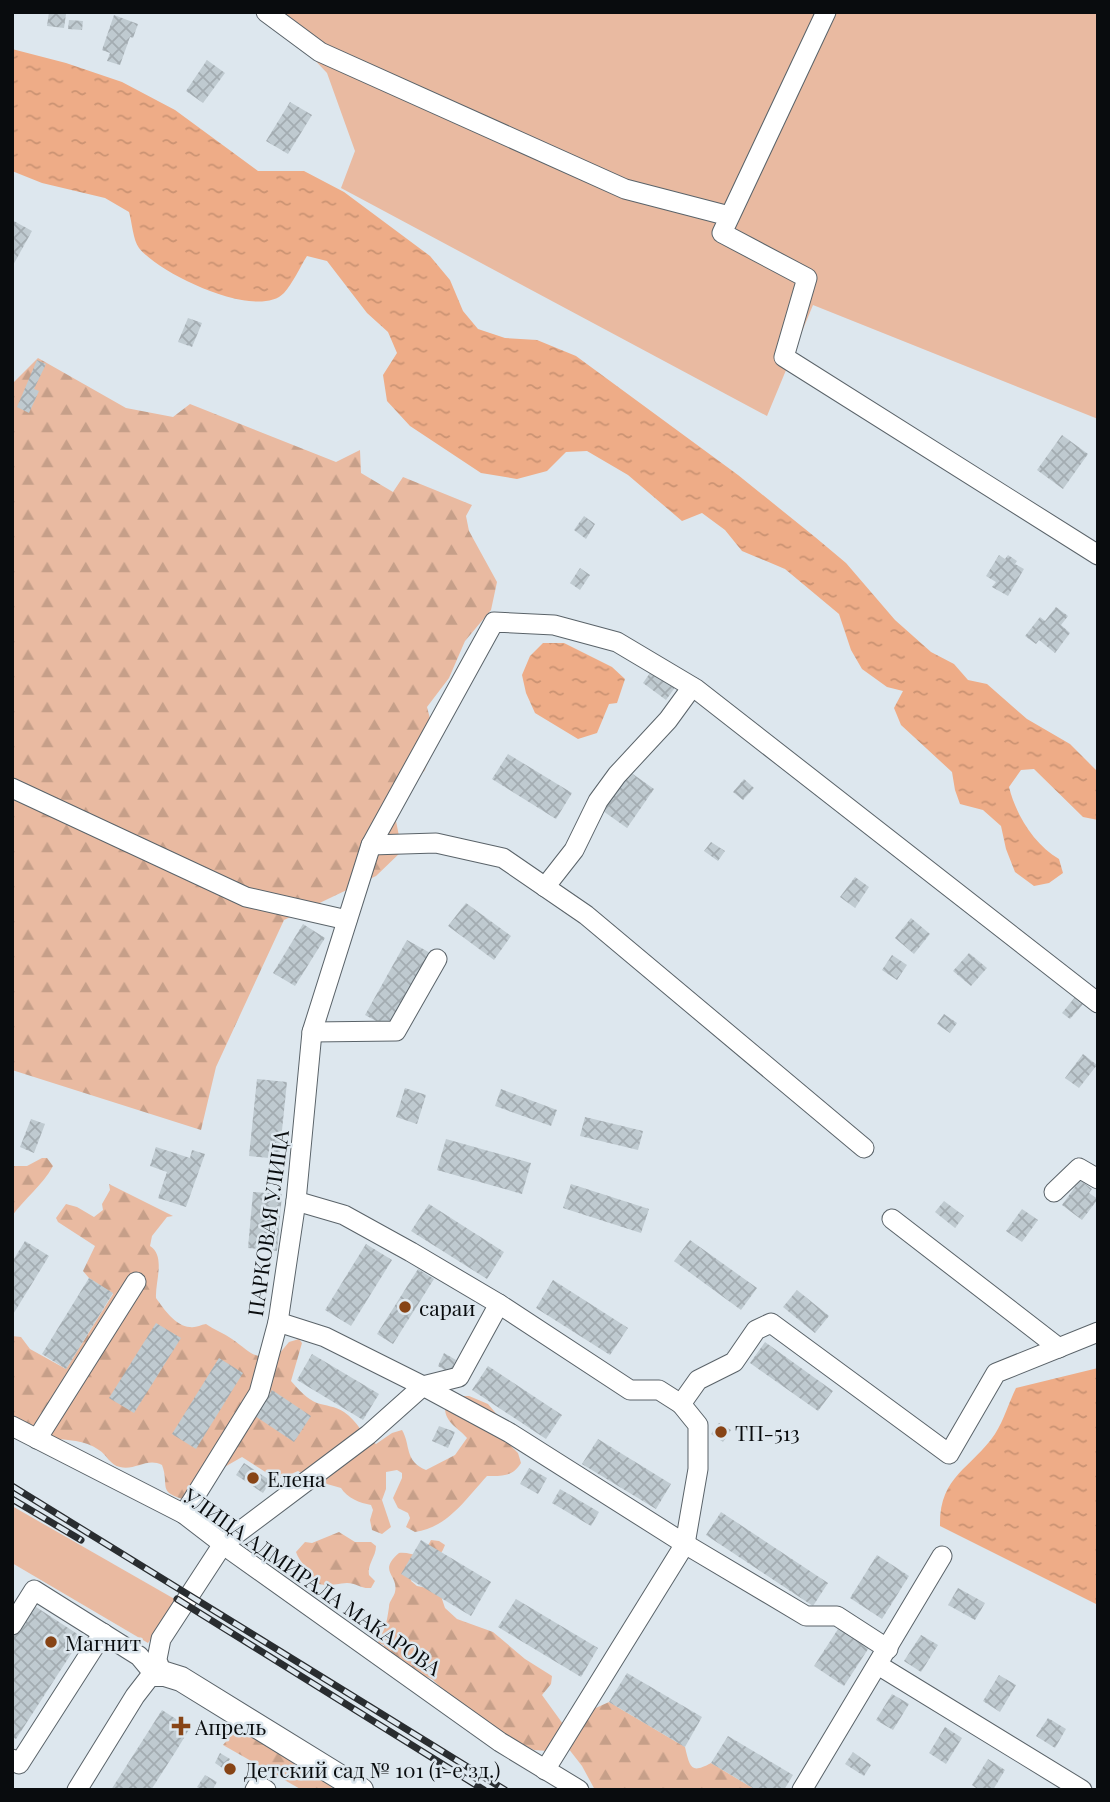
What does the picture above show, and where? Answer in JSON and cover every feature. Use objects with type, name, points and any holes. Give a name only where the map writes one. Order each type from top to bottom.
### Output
[{"type":"main road","points":[[153,1674],[165,1674],[181,1679],[362,1790]]},
{"type":"street","points":[[266,12],[320,52],[625,189],[730,216]]},
{"type":"street","points":[[826,12],[722,233],[807,278],[785,357],[1098,555]]},
{"type":"street","name":"ПАРКОВАЯ УЛИЦА","points":[[184,1514],[259,1393],[278,1322],[296,1201],[312,1032],[371,845],[494,622],[554,625],[617,642],[692,687]]},
{"type":"street","points":[[545,887],[574,850],[598,801],[617,775],[668,720],[692,687],[1098,1003]]},
{"type":"street","points":[[12,788],[246,897],[346,920]]},
{"type":"street","points":[[371,845],[436,843],[503,858],[586,915],[864,1148]]},
{"type":"street","points":[[312,1032],[396,1031],[437,958]]},
{"type":"street","points":[[1054,1192],[1079,1168],[1098,1179]]},
{"type":"street","points":[[296,1201],[344,1215],[499,1304],[630,1390],[659,1390],[681,1404],[698,1425],[698,1469],[685,1544],[545,1770]]},
{"type":"street","points":[[892,1219],[1059,1348]]},
{"type":"street","points":[[37,1439],[136,1282]]},
{"type":"street","points":[[77,1790],[135,1696],[153,1674],[227,1547],[275,1504],[368,1436],[423,1386],[459,1377],[499,1304]]},
{"type":"street","points":[[278,1322],[326,1337],[510,1433],[685,1544],[806,1616],[837,1616],[883,1657],[1082,1790]]},
{"type":"street","points":[[681,1404],[698,1380],[734,1362],[756,1330],[771,1323],[949,1454],[996,1373],[1098,1332]]},
{"type":"street","name":"УЛИЦА АДМИРАЛА МАКАРОВА","points":[[12,1426],[184,1514],[500,1742],[579,1790]]},
{"type":"street","points":[[802,1790],[942,1556]]},
{"type":"street","points":[[12,1625],[34,1590],[139,1656],[153,1674]]},
{"type":"street","points":[[12,1759],[19,1763],[103,1633]]},
{"type":"street","points":[[255,1790],[258,1785],[265,1790]]},
{"type":"green space","points":[[269,12],[1098,12],[1098,419],[813,305],[767,416],[341,188],[355,151],[327,73]]},
{"type":"green space","points":[[38,358],[126,408],[173,417],[190,404],[336,462],[360,450],[361,473],[393,492],[403,477],[472,505],[466,516],[469,531],[497,582],[491,610],[465,641],[449,678],[427,707],[435,738],[425,770],[410,788],[396,821],[402,851],[376,876],[284,920],[216,1067],[201,1130],[12,1070],[12,384]]},
{"type":"green space","points":[[47,1158],[53,1166],[12,1216],[12,1166],[27,1166]]},
{"type":"green space","points":[[109,1184],[173,1216],[167,1217],[152,1236],[150,1246],[155,1250],[159,1263],[156,1298],[179,1324],[192,1327],[206,1324],[258,1356],[279,1354],[289,1342],[299,1339],[302,1343],[291,1381],[313,1401],[344,1412],[376,1444],[402,1430],[414,1462],[426,1470],[455,1455],[467,1438],[450,1421],[445,1408],[459,1396],[469,1396],[488,1404],[499,1417],[503,1438],[518,1453],[521,1463],[507,1475],[487,1476],[463,1503],[437,1525],[415,1532],[406,1527],[410,1518],[408,1513],[398,1508],[393,1498],[402,1473],[397,1470],[386,1472],[386,1489],[382,1500],[391,1527],[382,1534],[372,1530],[371,1505],[354,1500],[341,1488],[313,1480],[298,1471],[282,1478],[267,1473],[242,1457],[221,1469],[186,1500],[167,1491],[162,1465],[151,1462],[120,1467],[93,1446],[47,1437],[12,1419],[12,1336],[21,1337],[30,1349],[66,1369],[113,1294],[83,1271],[95,1246],[56,1218],[66,1204],[94,1217],[103,1210],[102,1204],[110,1190]]},
{"type":"green space","points":[[12,1506],[178,1601],[148,1643],[12,1563]]},
{"type":"green space","points":[[339,1532],[355,1542],[371,1542],[376,1546],[369,1571],[375,1581],[371,1588],[350,1583],[316,1583],[298,1556],[296,1552],[305,1542],[312,1543]]},
{"type":"green space","points":[[431,1540],[445,1545],[443,1550],[432,1562],[413,1575],[411,1581],[417,1586],[440,1593],[445,1608],[457,1619],[493,1632],[525,1659],[552,1676],[551,1684],[542,1695],[563,1724],[548,1751],[534,1750],[514,1740],[452,1699],[432,1679],[405,1668],[383,1652],[384,1645],[378,1643],[395,1592],[389,1569],[393,1559],[399,1553],[423,1555]]},
{"type":"green space","points":[[609,1702],[685,1747],[692,1767],[699,1768],[711,1763],[756,1790],[595,1790],[568,1748],[589,1711]]},
{"type":"green space","points":[[237,1728],[242,1728],[325,1780],[334,1790],[302,1790],[223,1745]]},
{"type":"water","points":[[12,49],[66,63],[122,82],[175,110],[258,171],[304,171],[344,192],[430,256],[450,280],[463,311],[478,329],[505,338],[537,340],[576,356],[738,475],[846,563],[895,620],[931,652],[954,664],[968,680],[987,684],[1027,719],[1070,744],[1098,772],[1098,820],[1083,817],[1034,769],[1021,770],[1009,787],[1027,828],[1059,859],[1063,873],[1049,883],[1034,886],[1015,872],[1001,826],[983,810],[960,804],[952,772],[901,725],[894,708],[903,691],[887,687],[862,669],[851,650],[839,614],[785,569],[742,551],[725,530],[702,513],[682,521],[628,475],[587,451],[566,452],[547,471],[517,479],[481,473],[410,426],[387,401],[383,375],[397,353],[388,332],[367,313],[327,261],[307,256],[284,293],[271,300],[232,298],[187,281],[150,259],[137,245],[129,212],[105,198],[42,183],[12,171]]},
{"type":"water","points":[[543,643],[564,643],[612,667],[625,679],[617,703],[609,704],[597,733],[578,739],[535,713],[522,675],[530,656]]},
{"type":"water","points":[[1098,1368],[1098,1605],[940,1526],[941,1509],[951,1484],[995,1434],[1016,1388]]},
{"type":"building","points":[[49,12],[66,14],[64,28],[47,26]]},
{"type":"building","points":[[114,15],[138,24],[120,65],[107,61],[110,53],[102,50]]},
{"type":"building","points":[[69,20],[83,21],[82,30],[68,29]]},
{"type":"building","points":[[207,60],[225,73],[203,103],[186,91]]},
{"type":"building","points":[[290,102],[312,115],[288,154],[266,141]]},
{"type":"building","points":[[12,220],[32,231],[12,267]]},
{"type":"building","points":[[188,318],[202,323],[192,347],[178,342]]},
{"type":"building","points":[[37,360],[46,364],[34,389],[39,391],[29,413],[17,407]]},
{"type":"building","points":[[1062,435],[1088,454],[1063,489],[1037,470]]},
{"type":"building","points":[[584,516],[595,524],[586,539],[574,530]]},
{"type":"building","points":[[999,555],[1005,559],[1008,555],[1017,561],[1015,564],[1024,569],[1008,596],[992,587],[996,582],[986,576]]},
{"type":"building","points":[[580,568],[590,575],[580,590],[570,583]]},
{"type":"building","points":[[1056,607],[1068,616],[1061,625],[1070,633],[1055,653],[1039,640],[1036,644],[1025,636],[1040,617],[1045,621]]},
{"type":"building","points":[[652,670],[676,686],[666,700],[643,683]]},
{"type":"building","points":[[508,754],[572,793],[556,819],[492,779]]},
{"type":"building","points":[[630,772],[654,789],[627,828],[603,811]]},
{"type":"building","points":[[744,779],[754,788],[743,800],[733,792]]},
{"type":"building","points":[[711,842],[725,851],[718,861],[704,851]]},
{"type":"building","points":[[855,877],[869,887],[855,908],[840,897]]},
{"type":"building","points":[[466,903],[511,936],[494,960],[448,926]]},
{"type":"building","points":[[911,918],[930,934],[914,954],[895,938]]},
{"type":"building","points":[[303,924],[325,938],[295,986],[273,973]]},
{"type":"building","points":[[407,940],[432,954],[391,1029],[365,1015]]},
{"type":"building","points":[[969,953],[987,968],[971,986],[953,971]]},
{"type":"building","points":[[892,955],[907,965],[897,980],[882,970]]},
{"type":"building","points":[[1076,996],[1084,1003],[1070,1019],[1062,1013]]},
{"type":"building","points":[[944,1014],[957,1023],[950,1033],[937,1024]]},
{"type":"building","points":[[1083,1054],[1097,1065],[1079,1088],[1065,1078]]},
{"type":"building","points":[[257,1079],[287,1082],[279,1159],[249,1156]]},
{"type":"building","points":[[405,1088],[426,1095],[417,1124],[396,1117]]},
{"type":"building","points":[[501,1089],[557,1110],[551,1126],[495,1106]]},
{"type":"building","points":[[585,1117],[643,1131],[638,1150],[580,1136]]},
{"type":"building","points":[[31,1119],[45,1124],[34,1153],[20,1147]]},
{"type":"building","points":[[446,1139],[531,1163],[522,1194],[437,1170]]},
{"type":"building","points":[[156,1147],[190,1158],[192,1150],[205,1154],[186,1207],[158,1198],[167,1172],[150,1166]]},
{"type":"building","points":[[1080,1180],[1092,1189],[1089,1193],[1098,1199],[1082,1220],[1062,1205]]},
{"type":"building","points":[[571,1184],[649,1209],[641,1233],[563,1208]]},
{"type":"building","points":[[253,1192],[282,1194],[277,1251],[248,1248]]},
{"type":"building","points":[[944,1201],[964,1216],[955,1228],[935,1212]]},
{"type":"building","points":[[429,1204],[504,1252],[487,1279],[411,1231]]},
{"type":"building","points":[[1022,1209],[1038,1220],[1022,1242],[1006,1231]]},
{"type":"building","points":[[690,1240],[757,1288],[741,1310],[674,1261]]},
{"type":"building","points":[[25,1241],[49,1256],[12,1316],[12,1262]]},
{"type":"building","points":[[366,1244],[392,1260],[351,1326],[325,1310]]},
{"type":"building","name":"сараи","points":[[418,1269],[434,1279],[393,1344],[377,1334]]},
{"type":"building","points":[[89,1278],[113,1293],[66,1369],[42,1354]]},
{"type":"building","points":[[553,1280],[628,1328],[610,1355],[536,1308]]},
{"type":"building","points":[[797,1290],[829,1316],[815,1333],[783,1307]]},
{"type":"building","points":[[156,1323],[181,1338],[134,1413],[109,1398]]},
{"type":"building","points":[[765,1342],[833,1391],[818,1411],[750,1363]]},
{"type":"building","points":[[444,1353],[456,1360],[450,1373],[438,1366]]},
{"type":"building","points":[[312,1354],[379,1394],[363,1420],[297,1380]]},
{"type":"building","points":[[219,1358],[243,1373],[196,1449],[172,1434]]},
{"type":"building","points":[[488,1366],[562,1415],[546,1439],[472,1390]]},
{"type":"building","points":[[272,1390],[311,1416],[294,1442],[255,1416]]},
{"type":"building","name":"ТП-513","points":[[719,1423],[731,1430],[723,1442],[711,1434]]},
{"type":"building","points":[[439,1426],[455,1432],[448,1448],[432,1441]]},
{"type":"building","points":[[598,1439],[671,1484],[656,1509],[582,1464]]},
{"type":"building","name":"Елена","points":[[244,1463],[271,1481],[263,1493],[236,1475]]},
{"type":"building","points":[[529,1468],[547,1478],[538,1494],[520,1484]]},
{"type":"building","points":[[560,1489],[599,1512],[591,1526],[552,1503]]},
{"type":"building","points":[[721,1512],[828,1583],[813,1606],[706,1535]]},
{"type":"building","points":[[421,1540],[491,1582],[471,1616],[401,1574]]},
{"type":"building","points":[[877,1555],[909,1576],[882,1619],[850,1598]]},
{"type":"building","points":[[958,1588],[985,1603],[975,1620],[948,1605]]},
{"type":"building","points":[[516,1599],[598,1648],[581,1677],[498,1627]]},
{"type":"building","points":[[33,1605],[82,1637],[16,1739],[12,1737],[12,1637]]},
{"type":"building","points":[[840,1626],[870,1646],[844,1686],[814,1666]]},
{"type":"building","points":[[921,1635],[938,1645],[921,1672],[904,1661]]},
{"type":"building","points":[[627,1673],[702,1717],[685,1747],[609,1702]]},
{"type":"building","points":[[999,1675],[1016,1685],[1000,1712],[983,1701]]},
{"type":"building","points":[[892,1694],[909,1704],[893,1730],[876,1720]]},
{"type":"building","points":[[162,1710],[190,1728],[176,1751],[151,1790],[111,1790]]},
{"type":"building","points":[[1048,1718],[1066,1729],[1055,1748],[1036,1736]]},
{"type":"building","points":[[945,1727],[962,1738],[946,1764],[929,1753]]},
{"type":"building","points":[[728,1736],[793,1775],[784,1790],[756,1790],[711,1763]]},
{"type":"building","points":[[853,1752],[871,1765],[864,1776],[845,1764]]},
{"type":"building","points":[[220,1753],[230,1759],[224,1769],[215,1763]]},
{"type":"building","points":[[988,1759],[1005,1770],[993,1790],[979,1790],[972,1785]]},
{"type":"building","points":[[205,1775],[217,1782],[212,1790],[197,1787]]},
{"type":"railway","points":[[12,1486],[505,1790]]},
{"type":"railway","points":[[12,1499],[81,1540]]},
{"type":"railway","points":[[177,1599],[484,1790]]},
{"type":"place","name":"сараи","points":[[405,1307]]},
{"type":"place","name":"ТП-513","points":[[721,1432]]},
{"type":"place","name":"Елена","points":[[253,1478]]},
{"type":"place","name":"Магнит","points":[[51,1642]]},
{"type":"place","name":"Апрель","points":[[181,1726]]},
{"type":"place","name":"Детский сад № 101 (1-е зд.)","points":[[230,1769]]}]
